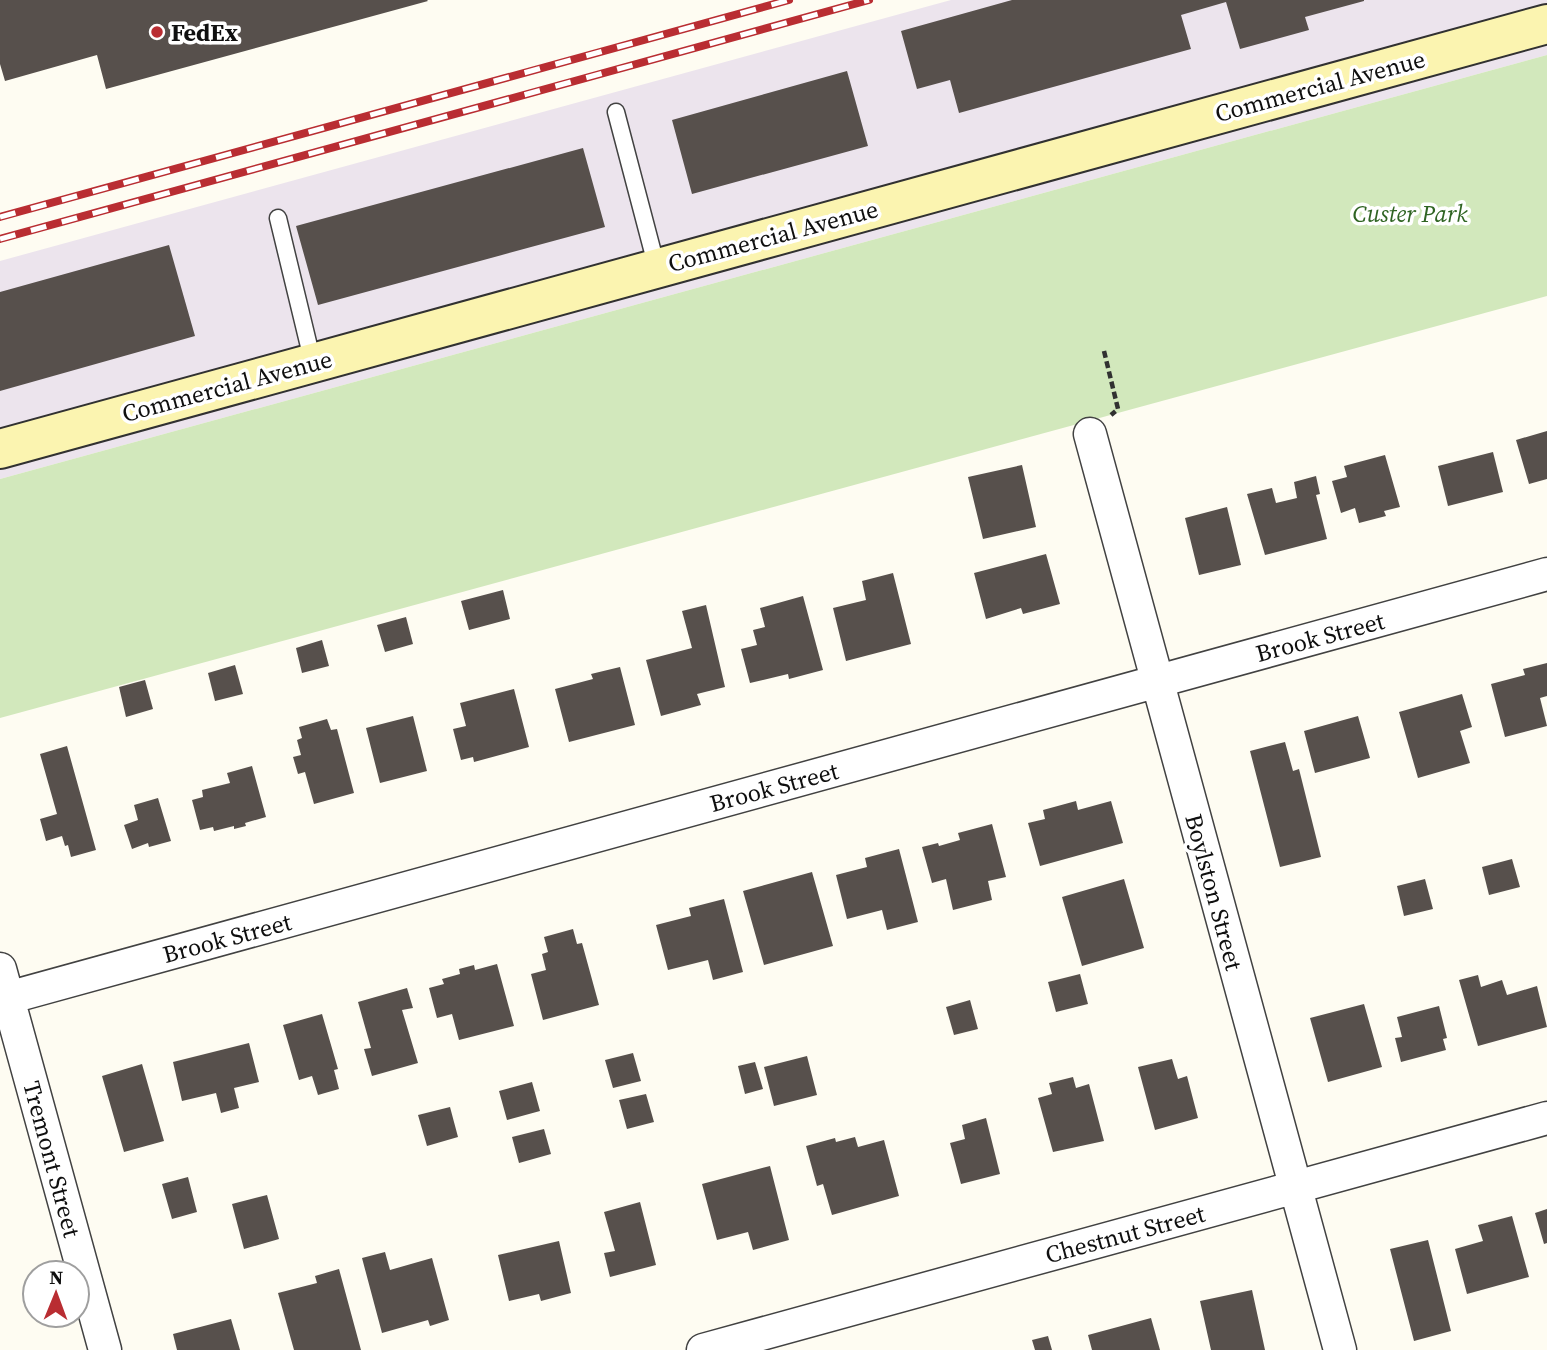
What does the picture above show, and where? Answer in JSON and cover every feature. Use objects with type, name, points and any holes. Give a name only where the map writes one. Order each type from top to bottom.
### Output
[{"type":"street","name":"Commercial Avenue","points":[[0,449],[1547,24]]},
{"type":"street","name":"Boylston Street","points":[[1090,434],[1340,1350]]},
{"type":"street","name":"Brook Street","points":[[3,989],[1156,682],[1547,574]]},
{"type":"street","name":"Tremont Street","points":[[3,989],[105,1350]]},
{"type":"street","name":"Chestnut Street","points":[[703,1350],[1547,1118]]},
{"type":"lane","points":[[615,112],[657,268]]},
{"type":"lane","points":[[278,218],[313,363]]},
{"type":"path","points":[[1090,434],[1118,409],[1104,351]]},
{"type":"shaded area","points":[[951,0],[1547,0],[1547,55],[0,479],[0,261]]},
{"type":"green space","name":"Custer Park","points":[[1547,55],[1547,296],[0,718],[0,479]]},
{"type":"building","name":"FedEx","points":[[0,0],[428,1],[106,89],[97,55],[5,81],[0,64]]},
{"type":"building","points":[[1012,0],[1364,1],[1305,17],[1309,30],[1240,49],[1226,2],[1181,15],[1191,49],[959,113],[950,80],[917,89],[901,31]]},
{"type":"building","points":[[847,71],[868,146],[692,194],[672,120]]},
{"type":"building","points":[[583,148],[605,227],[318,305],[296,226]]},
{"type":"building","points":[[169,245],[195,336],[0,391],[0,292]]},
{"type":"building","points":[[1547,431],[1547,479],[1529,484],[1516,440]]},
{"type":"building","points":[[1493,452],[1503,492],[1448,506],[1438,466]]},
{"type":"building","points":[[1385,455],[1400,507],[1384,511],[1386,516],[1359,523],[1355,508],[1341,513],[1332,481],[1347,477],[1344,466]]},
{"type":"building","points":[[1022,465],[1036,527],[983,539],[968,477]]},
{"type":"building","points":[[1316,476],[1320,494],[1316,495],[1327,539],[1265,555],[1247,494],[1272,488],[1276,503],[1297,498],[1294,482]]},
{"type":"building","points":[[1227,507],[1241,565],[1199,575],[1185,518]]},
{"type":"building","points":[[1046,554],[1060,604],[1023,614],[1021,608],[986,619],[974,573]]},
{"type":"building","points":[[893,573],[911,644],[846,661],[833,608],[866,600],[862,581]]},
{"type":"building","points":[[503,590],[510,619],[469,630],[461,601]]},
{"type":"building","points":[[803,596],[823,670],[789,679],[788,674],[750,683],[741,649],[757,645],[753,630],[765,627],[760,608]]},
{"type":"building","points":[[706,605],[725,687],[697,694],[701,705],[661,716],[646,660],[692,648],[682,611]]},
{"type":"building","points":[[406,617],[413,644],[385,652],[377,625]]},
{"type":"building","points":[[322,640],[329,666],[302,673],[296,648]]},
{"type":"building","points":[[1547,663],[1547,696],[1540,698],[1547,726],[1505,737],[1491,684],[1525,675],[1523,669]]},
{"type":"building","points":[[235,665],[243,694],[215,701],[208,673]]},
{"type":"building","points":[[620,667],[635,725],[569,742],[555,689],[593,679],[591,674]]},
{"type":"building","points":[[145,680],[153,709],[126,717],[119,687]]},
{"type":"building","points":[[514,689],[529,747],[474,762],[473,757],[461,760],[453,729],[466,726],[460,703]]},
{"type":"building","points":[[1462,694],[1472,727],[1460,731],[1470,763],[1418,778],[1399,712]]},
{"type":"building","points":[[413,716],[427,771],[380,783],[366,728]]},
{"type":"building","points":[[1358,716],[1370,758],[1315,773],[1304,731]]},
{"type":"building","points":[[327,719],[331,730],[337,729],[354,793],[314,804],[305,772],[298,774],[293,757],[301,755],[297,740],[302,738],[299,727]]},
{"type":"building","points":[[1285,742],[1293,771],[1299,769],[1321,857],[1280,867],[1250,751]]},
{"type":"building","points":[[67,746],[96,850],[71,857],[62,836],[46,841],[40,819],[57,814],[40,754]]},
{"type":"building","points":[[252,766],[266,817],[234,829],[234,826],[214,831],[213,827],[200,830],[192,800],[203,797],[202,790],[230,783],[227,773]]},
{"type":"building","points":[[158,798],[171,841],[149,847],[148,843],[132,849],[124,825],[138,820],[134,805]]},
{"type":"building","points":[[1076,801],[1078,810],[1111,801],[1123,843],[1040,866],[1028,823],[1045,819],[1043,810]]},
{"type":"building","points":[[992,824],[1006,877],[988,881],[992,900],[953,910],[946,879],[932,883],[922,847],[960,840],[958,833]]},
{"type":"building","points":[[899,849],[918,922],[887,930],[882,910],[847,919],[836,875],[867,867],[865,858]]},
{"type":"building","points":[[1512,859],[1520,887],[1489,895],[1482,867]]},
{"type":"building","points":[[812,872],[833,946],[764,965],[743,891]]},
{"type":"building","points":[[1124,879],[1144,948],[1082,966],[1062,897]]},
{"type":"building","points":[[1425,879],[1433,909],[1404,916],[1397,886]]},
{"type":"building","points":[[724,899],[743,972],[713,980],[708,960],[668,970],[656,925],[691,916],[689,908]]},
{"type":"building","points":[[573,929],[577,944],[582,943],[599,1005],[543,1020],[531,974],[546,970],[542,954],[548,952],[544,937]]},
{"type":"building","points":[[497,964],[514,1026],[459,1040],[452,1014],[437,1018],[429,988],[444,984],[442,979],[460,974],[459,969],[474,965],[475,970]]},
{"type":"building","points":[[1080,974],[1088,1004],[1056,1012],[1048,982]]},
{"type":"building","points":[[1478,975],[1481,987],[1502,980],[1507,995],[1537,986],[1547,1027],[1478,1046],[1459,980]]},
{"type":"building","points":[[407,988],[413,1008],[402,1010],[418,1063],[372,1076],[364,1049],[371,1048],[358,1002]]},
{"type":"building","points":[[970,1000],[978,1029],[954,1035],[946,1007]]},
{"type":"building","points":[[1364,1004],[1382,1067],[1328,1082],[1310,1018]]},
{"type":"building","points":[[1439,1006],[1447,1038],[1443,1039],[1446,1050],[1401,1062],[1395,1038],[1402,1037],[1397,1017]]},
{"type":"building","points":[[322,1014],[338,1069],[334,1070],[339,1089],[318,1095],[312,1076],[299,1080],[283,1025]]},
{"type":"building","points":[[249,1043],[259,1082],[234,1088],[239,1108],[221,1113],[216,1093],[182,1101],[173,1062]]},
{"type":"building","points":[[633,1053],[641,1081],[613,1088],[605,1060]]},
{"type":"building","points":[[807,1056],[817,1095],[774,1106],[764,1067]]},
{"type":"building","points":[[1172,1059],[1178,1079],[1187,1076],[1198,1118],[1155,1130],[1138,1067]]},
{"type":"building","points":[[755,1062],[763,1089],[745,1094],[738,1066]]},
{"type":"building","points":[[142,1064],[164,1141],[124,1152],[102,1076]]},
{"type":"building","points":[[1073,1077],[1076,1088],[1089,1084],[1104,1141],[1053,1152],[1038,1098],[1052,1094],[1049,1083]]},
{"type":"building","points":[[532,1082],[540,1111],[507,1120],[499,1091]]},
{"type":"building","points":[[646,1094],[654,1122],[627,1129],[619,1100]]},
{"type":"building","points":[[450,1107],[458,1137],[427,1146],[418,1115]]},
{"type":"building","points":[[986,1118],[1000,1174],[961,1184],[950,1143],[965,1139],[962,1125]]},
{"type":"building","points":[[544,1129],[551,1154],[519,1163],[512,1137]]},
{"type":"building","points":[[855,1137],[858,1147],[884,1140],[899,1196],[832,1215],[823,1184],[817,1186],[806,1146],[835,1138],[836,1142]]},
{"type":"building","points":[[770,1166],[789,1240],[753,1250],[748,1232],[717,1240],[702,1184]]},
{"type":"building","points":[[188,1177],[197,1212],[172,1219],[162,1184]]},
{"type":"building","points":[[267,1195],[279,1239],[244,1249],[232,1204]]},
{"type":"building","points":[[640,1202],[656,1265],[610,1277],[604,1253],[615,1251],[604,1212]]},
{"type":"building","points":[[1547,1209],[1547,1243],[1544,1244],[1535,1213]]},
{"type":"building","points":[[1512,1216],[1529,1277],[1467,1294],[1455,1249],[1483,1241],[1478,1225]]},
{"type":"building","points":[[1428,1240],[1451,1331],[1414,1341],[1390,1249]]},
{"type":"building","points":[[559,1241],[571,1293],[541,1301],[539,1294],[509,1301],[498,1255]]},
{"type":"building","points":[[385,1252],[390,1270],[432,1258],[449,1320],[430,1326],[428,1320],[382,1333],[362,1258]]},
{"type":"building","points":[[339,1269],[361,1350],[294,1350],[278,1293],[317,1283],[315,1276]]},
{"type":"building","points":[[1252,1290],[1265,1350],[1211,1350],[1200,1301]]},
{"type":"building","points":[[1151,1318],[1160,1350],[1092,1350],[1088,1335]]},
{"type":"building","points":[[231,1319],[240,1350],[177,1350],[173,1334]]},
{"type":"building","points":[[1048,1336],[1052,1350],[1035,1350],[1032,1340]]},
{"type":"railway","points":[[0,217],[789,0]]},
{"type":"railway","points":[[0,239],[869,0]]},
{"type":"place","name":"FedEx","points":[[157,32]]}]
